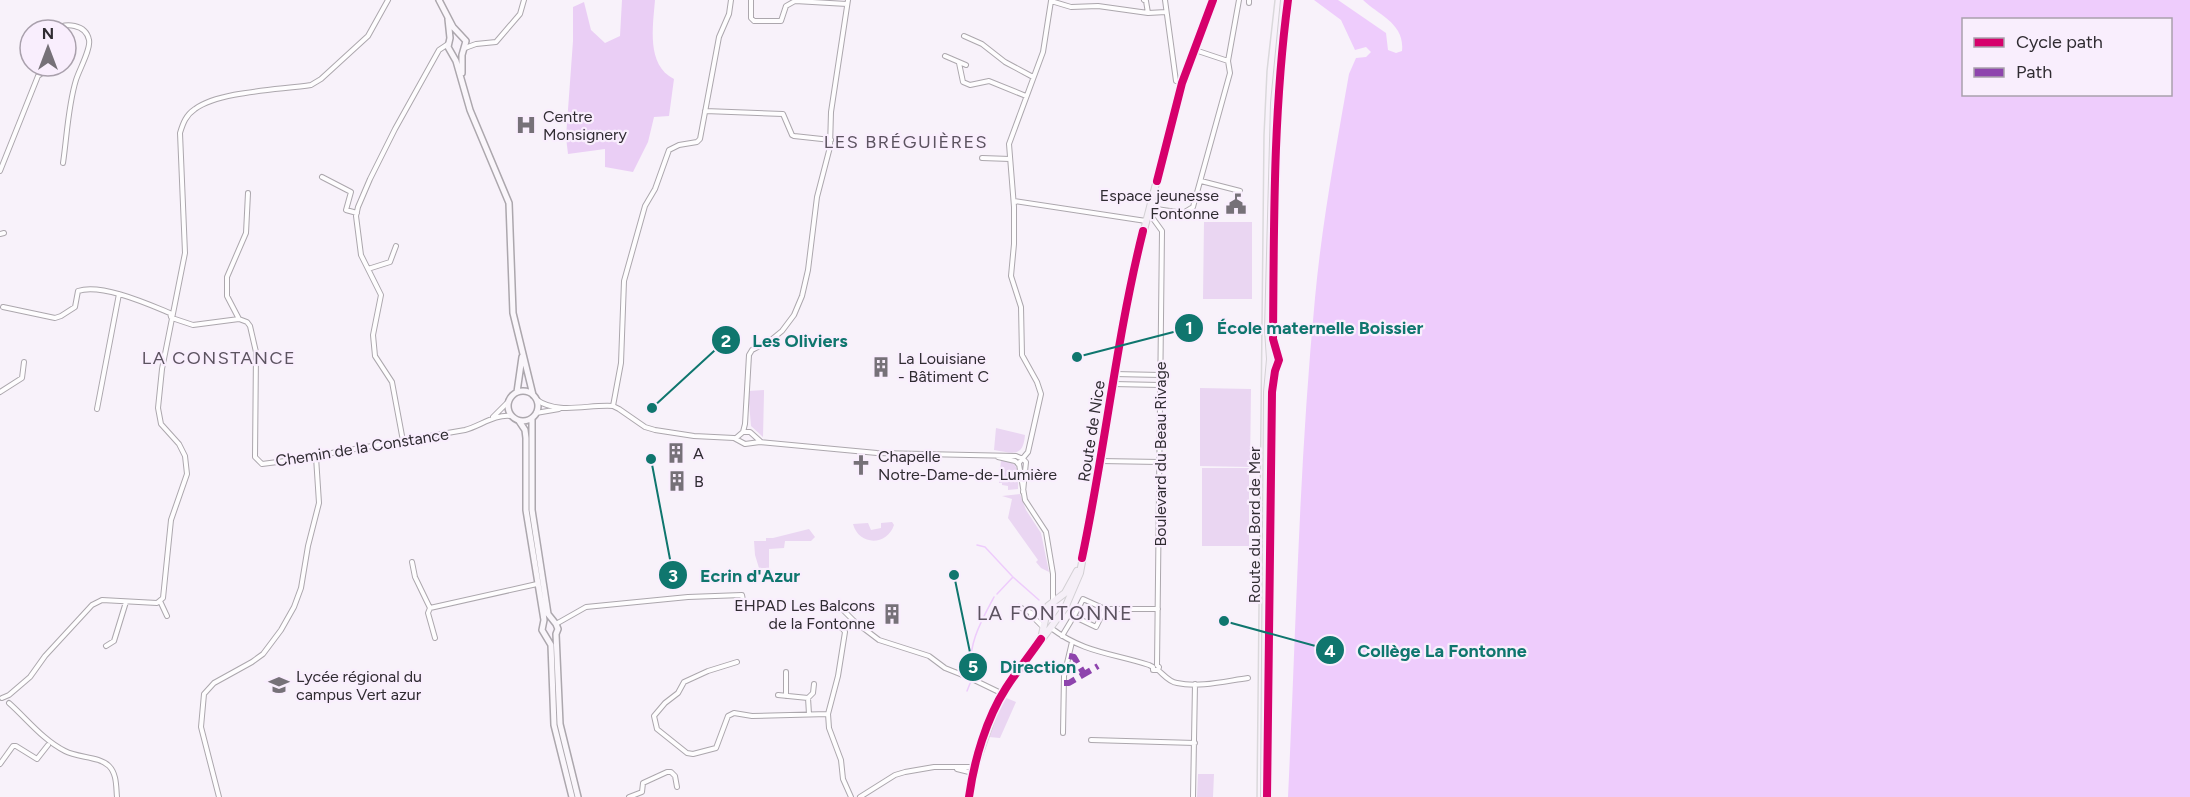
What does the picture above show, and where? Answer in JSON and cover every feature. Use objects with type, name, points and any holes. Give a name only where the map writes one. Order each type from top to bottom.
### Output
[{"type":"main road","name":"Route de Nice","points":[[1081,565],[1128,292],[1182,83],[1213,0]]},
{"type":"main road","name":"Route du Bord de Mer","points":[[1264,797],[1268,398],[1273,360],[1269,325],[1274,103],[1284,0]]},
{"type":"main road","points":[[969,797],[984,737],[1003,694],[1041,639],[1046,625],[1048,606],[1065,593],[1081,565]]},
{"type":"main road","points":[[1046,625],[1060,614],[1068,602],[1078,579],[1081,565]]},
{"type":"main road","points":[[1057,599],[1063,607],[1060,614]]},
{"type":"main road","points":[[1046,612],[1046,625]]},
{"type":"street","points":[[167,616],[160,602],[165,587],[171,520],[187,474],[185,456],[179,444],[161,424],[158,417],[160,384],[186,240],[180,132],[183,122],[194,109],[217,98],[311,85],[321,79],[368,36],[388,0]]},
{"type":"street","points":[[439,0],[448,19],[459,34],[466,41],[476,44]]},
{"type":"street","points":[[452,51],[456,53],[476,44],[496,42],[520,14],[524,0]]},
{"type":"street","points":[[613,406],[622,346],[624,281],[645,206],[655,189],[669,150],[699,141],[719,37],[729,14],[731,0]]},
{"type":"street","points":[[741,441],[745,424],[749,355],[752,350],[782,331],[794,315],[802,296],[808,270],[816,197],[831,140],[831,112],[848,2],[795,1],[784,9],[782,21],[754,21],[751,18],[752,0]]},
{"type":"street","points":[[1089,0],[1090,6]]},
{"type":"street","points":[[1144,0],[1148,13]]},
{"type":"street","points":[[1165,0],[1176,81],[1182,83]]},
{"type":"street","points":[[1149,210],[1183,213],[1193,207],[1230,74],[1228,61],[1239,0]]},
{"type":"street","points":[[1018,464],[1028,452],[1041,394],[1022,356],[1021,307],[1011,276],[1014,201],[1010,137],[1043,52],[1051,1],[1071,7],[1090,6],[1148,13],[1166,12]]},
{"type":"street","points":[[403,441],[392,382],[375,356],[373,335],[381,295],[361,255],[357,213],[370,179],[395,129],[439,50],[448,44],[450,38],[448,19]]},
{"type":"street","points":[[78,27],[89,40],[78,77]]},
{"type":"street","points":[[450,38],[459,34]]},
{"type":"street","points":[[964,36],[982,44],[1005,62],[1033,77]]},
{"type":"street","points":[[462,83],[466,41]]},
{"type":"street","points":[[448,44],[470,110],[508,203],[513,313],[537,413]]},
{"type":"street","points":[[1195,50],[1228,61]]},
{"type":"street","points":[[945,56],[966,65]]},
{"type":"street","points":[[959,63],[963,82],[970,85],[983,81],[994,82],[1026,96]]},
{"type":"street","points":[[0,171],[37,78]]},
{"type":"street","points":[[63,163],[78,78]]},
{"type":"street","points":[[705,111],[783,114],[792,135],[831,140]]},
{"type":"street","points":[[982,158],[1010,159]]},
{"type":"street","points":[[322,177],[351,192],[346,210],[357,213]]},
{"type":"street","points":[[1201,181],[1240,191]]},
{"type":"street","points":[[3,307],[54,318],[75,308],[78,291],[87,289],[132,297],[170,313],[172,318],[193,325],[239,319],[227,296],[227,277],[246,233],[248,193]]},
{"type":"street","points":[[1014,201],[1146,221]]},
{"type":"street","name":"Boulevard du Beau Rivage","points":[[1149,210],[1162,231],[1158,609],[1155,666]]},
{"type":"street","points":[[368,269],[390,262],[396,246]]},
{"type":"street","points":[[97,409],[119,294]]},
{"type":"street","name":"Chemin de la Constance","points":[[239,319],[248,322],[254,337],[256,460],[262,464],[316,457],[465,430],[504,415],[511,416]]},
{"type":"street","points":[[522,352],[518,392],[508,402],[508,409],[511,416],[519,421],[526,438],[526,510],[542,630],[550,645],[555,733],[572,797]]},
{"type":"street","points":[[0,392],[22,378],[24,362]]},
{"type":"street","points":[[1114,374],[1159,375]]},
{"type":"street","points":[[1113,384],[1159,385]]},
{"type":"street","points":[[518,392],[526,392],[549,406],[571,408]]},
{"type":"street","name":"Chemin de la Constance","points":[[488,422],[508,402]]},
{"type":"street","points":[[578,797],[560,724],[556,634],[558,629],[548,614],[532,510],[532,419],[537,413],[571,408],[613,406],[645,427],[655,430],[694,436],[734,438],[746,444],[753,440],[877,453],[1006,455],[1023,459],[1026,462],[1023,492]]},
{"type":"street","points":[[519,421],[532,419]]},
{"type":"street","points":[[745,424],[753,440]]},
{"type":"street","points":[[734,438],[750,432]]},
{"type":"street","points":[[965,454],[1005,458],[1018,464]]},
{"type":"street","points":[[219,797],[201,727],[204,694],[214,683],[252,662],[266,651],[294,607],[301,588],[308,546],[319,503],[316,457]]},
{"type":"street","points":[[1100,461],[1160,462]]},
{"type":"street","points":[[1018,464],[1025,500],[1046,532],[1057,599]]},
{"type":"street","points":[[412,562],[415,577],[430,608],[428,613],[435,638]]},
{"type":"street","points":[[430,608],[537,584]]},
{"type":"street","points":[[1054,587],[1057,599]]},
{"type":"street","points":[[543,624],[554,622],[586,606],[742,595],[743,600]]},
{"type":"street","points":[[1062,636],[1083,599],[1105,609],[1158,609]]},
{"type":"street","points":[[117,797],[113,772],[108,765],[65,751],[48,740],[1,698],[8,696],[30,677],[51,649],[92,605],[102,600],[160,602]]},
{"type":"street","points":[[106,646],[114,641],[126,602]]},
{"type":"street","points":[[1019,607],[1072,642],[1098,653],[1155,666],[1154,670],[1158,670],[1176,683],[1195,684],[1248,678]]},
{"type":"street","points":[[1073,616],[1096,627],[1105,609]]},
{"type":"street","points":[[844,611],[879,640],[929,656],[945,669],[1003,694]]},
{"type":"street","points":[[826,625],[842,628],[845,632],[838,676],[828,714],[829,728],[841,760],[843,779],[851,797]]},
{"type":"street","points":[[547,637],[556,634]]},
{"type":"street","points":[[1063,733],[1064,676],[1072,642]]},
{"type":"street","points":[[737,662],[708,671],[684,682],[678,693],[654,716],[657,729],[687,753],[693,754],[716,748],[728,716],[734,713],[752,716],[828,714]]},
{"type":"street","points":[[786,672],[786,696]]},
{"type":"street","points":[[808,698],[813,693],[814,684]]},
{"type":"street","points":[[1193,797],[1195,684]]},
{"type":"street","points":[[8,696],[9,703]]},
{"type":"street","points":[[778,696],[808,698]]},
{"type":"street","points":[[808,698],[809,714]]},
{"type":"street","points":[[1091,740],[1195,743]]},
{"type":"street","points":[[0,764],[13,746],[37,759],[48,745]]},
{"type":"street","points":[[860,797],[895,775],[927,768],[974,770]]},
{"type":"street","points":[[629,797],[642,792],[643,783],[667,772],[675,776],[677,787]]},
{"type":"shaded area","points":[[622,0],[655,0],[653,44],[655,55],[665,73],[674,79],[669,116],[654,117],[648,142],[633,172],[605,167],[605,149],[568,154],[566,137],[573,41],[573,7],[584,2],[591,30],[605,43],[620,36]]},
{"type":"shaded area","points":[[1314,0],[1338,0],[1386,33],[1388,50],[1396,53],[1402,51],[1399,33],[1389,21],[1363,0],[2190,0],[2190,797],[1288,797],[1302,485],[1318,270],[1349,74],[1356,58],[1366,57],[1371,52],[1366,47],[1355,50],[1341,20]]},
{"type":"shaded area","points":[[1204,222],[1252,222],[1252,299],[1203,299]]},
{"type":"shaded area","points":[[1200,388],[1251,389],[1250,467],[1200,466]]},
{"type":"shaded area","points":[[764,390],[763,437],[751,426],[748,391]]},
{"type":"shaded area","points":[[996,428],[1025,435],[1019,451],[1012,453],[994,450]]},
{"type":"shaded area","points":[[1001,460],[1012,463],[1017,469],[1018,489],[1008,490],[1008,486],[999,483]]},
{"type":"shaded area","points":[[1202,468],[1249,468],[1249,546],[1202,546]]},
{"type":"shaded area","points":[[1020,494],[1026,510],[1041,533],[1049,572],[1036,562],[1038,560],[1008,518],[1012,499],[1002,496]]},
{"type":"shaded area","points":[[892,522],[894,525],[885,537],[873,541],[861,536],[853,524],[868,523],[871,530],[881,528],[881,523]]},
{"type":"shaded area","points":[[809,529],[815,537],[811,541],[785,541],[784,548],[769,549],[769,568],[759,568],[754,541],[766,541],[766,538]]},
{"type":"shaded area","points":[[1004,697],[1016,702],[1000,738],[989,737]]},
{"type":"shaded area","points":[[1198,774],[1214,774],[1213,797],[1197,797]]},
{"type":"waterway","points":[[977,545],[985,547],[1012,576]]},
{"type":"waterway","points":[[997,594],[1013,577],[1039,600]]},
{"type":"waterway","points":[[972,676],[973,645],[994,597]]},
{"type":"waterway","points":[[967,691],[971,681]]},
{"type":"railway","points":[[1257,797],[1264,135],[1267,71],[1275,0]]},
{"type":"marked path","points":[[1069,656],[1074,657],[1084,674]]},
{"type":"marked path","points":[[1064,683],[1069,683],[1098,666]]},
{"type":"cycle path","points":[[1157,181],[1182,83],[1213,0]]},
{"type":"cycle path","points":[[1267,797],[1272,392],[1279,360],[1273,339],[1275,169],[1279,85],[1288,0]]},
{"type":"cycle path","points":[[1082,558],[1125,312],[1143,231]]},
{"type":"cycle path","points":[[969,797],[974,769],[992,713],[1006,688],[1041,639]]},
{"type":"place","name":"Centre Monsignery","points":[[526,125]]},
{"type":"place","name":"Espace jeunesse Fontonne","points":[[1236,204]]},
{"type":"place","name":"École maternelle Boissier","points":[[1077,357]]},
{"type":"place","name":"La Louisiane - Bâtiment C","points":[[881,367]]},
{"type":"place","name":"Les Oliviers","points":[[652,408]]},
{"type":"place","name":"A","points":[[676,453]]},
{"type":"place","name":"Ecrin d'Azur","points":[[651,459]]},
{"type":"place","name":"Chapelle Notre-Dame-de-Lumière","points":[[861,465]]},
{"type":"place","name":"B","points":[[677,481]]},
{"type":"place","name":"Direction","points":[[954,575]]},
{"type":"place","name":"EHPAD Les Balcons de la Fontonne","points":[[892,614]]},
{"type":"place","name":"Collège La Fontonne","points":[[1224,621]]},
{"type":"place","name":"Lycée régional du campus Vert azur","points":[[279,685]]},
{"type":"district","name":"LES BRÉGUIÈRES","points":[[906,142]]},
{"type":"district","name":"LA CONSTANCE","points":[[219,358]]},
{"type":"district","name":"LA FONTONNE","points":[[1055,613]]}]
